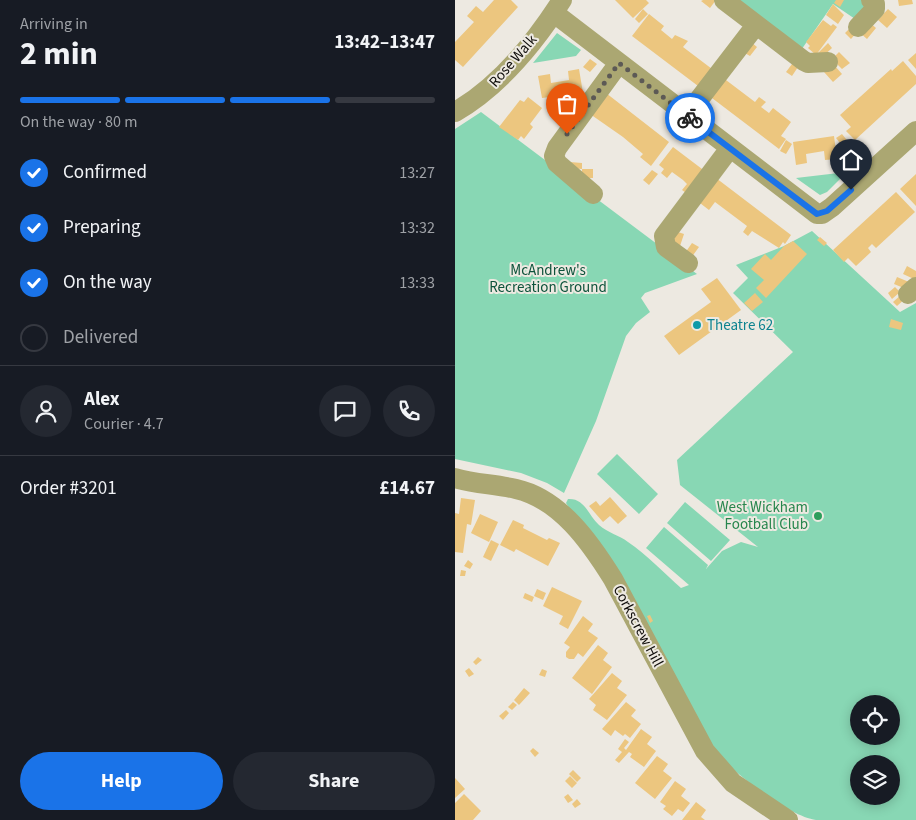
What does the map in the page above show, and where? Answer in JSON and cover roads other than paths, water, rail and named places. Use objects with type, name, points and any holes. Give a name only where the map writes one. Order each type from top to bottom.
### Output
[{"type":"street","points":[[724,0],[804,61],[808,63],[828,62]]},
{"type":"street","points":[[858,26],[875,10],[875,4],[871,0]]},
{"type":"street","points":[[558,6],[619,63],[810,210],[822,214],[833,207],[916,131]]},
{"type":"street","name":"Rose Walk","points":[[455,112],[485,93],[503,76],[558,6]]},
{"type":"street","points":[[687,115],[756,26]]},
{"type":"street","points":[[593,194],[557,163],[554,156],[557,148],[619,63]]},
{"type":"street","points":[[687,263],[666,247],[664,236],[730,148]]},
{"type":"street","name":"Corkscrew Hill","points":[[455,478],[533,494],[567,519],[595,552],[613,578],[705,751],[733,783],[788,820]]},
{"type":"place","name":"Theatre 62","points":[[697,325]]},
{"type":"place","name":"West Wickham Football Club","points":[[818,516]]},
{"type":"park label","name":"McAndrew's Recreation Ground","points":[[548,278]]}]
